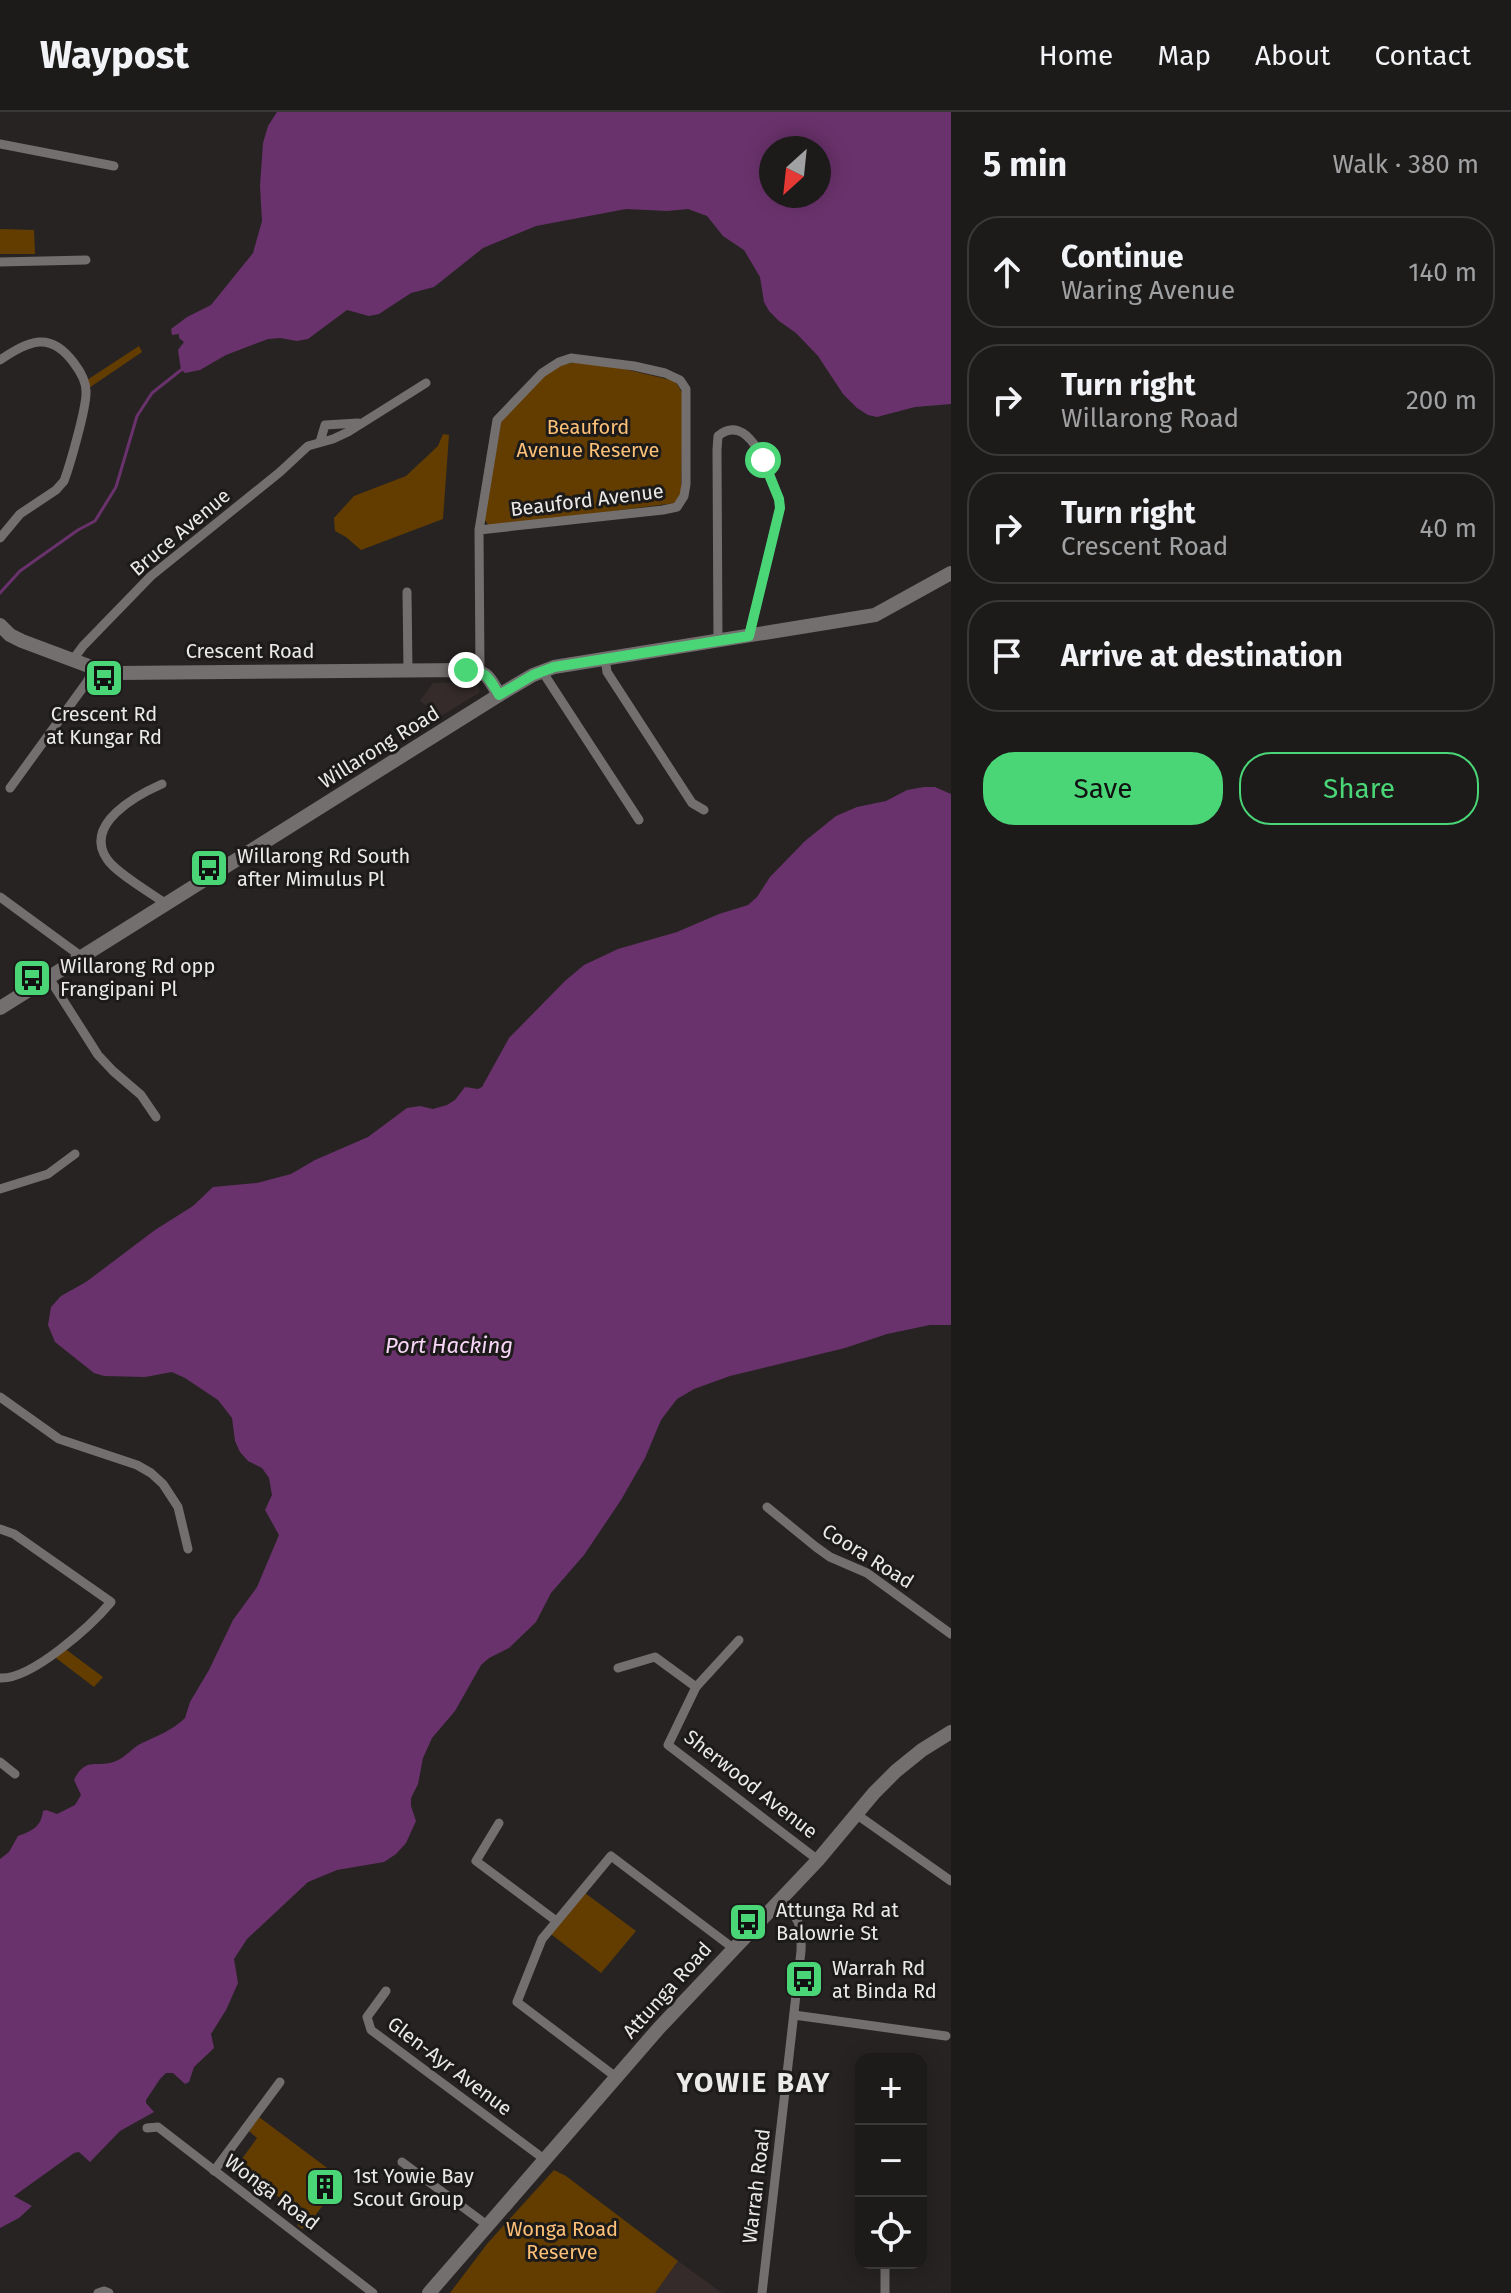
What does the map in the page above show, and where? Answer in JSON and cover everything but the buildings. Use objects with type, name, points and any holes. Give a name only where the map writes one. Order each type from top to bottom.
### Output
[{"type":"street","points":[[0,144],[114,166]]},
{"type":"street","points":[[0,262],[86,260]]},
{"type":"street","points":[[0,360],[27,343],[46,342],[69,357],[80,371],[86,390],[64,481],[56,490],[20,514],[0,538]]},
{"type":"street","name":"Beauford Avenue","points":[[479,530],[677,507],[684,496],[686,484],[684,384],[665,373],[579,358],[559,362],[549,368],[497,420],[479,530],[480,671]]},
{"type":"street","name":"Bruce Avenue","points":[[72,661],[151,576],[308,446],[333,439],[426,383]]},
{"type":"street","name":"Bruce Avenue","points":[[320,442],[325,425],[362,423]]},
{"type":"street","points":[[718,641],[718,436],[731,431],[740,432],[753,441],[780,505],[749,636]]},
{"type":"street","name":"Willarong Road","points":[[0,1008],[542,671],[875,615],[951,573]]},
{"type":"street","points":[[407,592],[408,671]]},
{"type":"street","name":"Crescent Road","points":[[0,625],[16,639],[72,661],[117,673],[480,671]]},
{"type":"street","points":[[605,658],[607,672],[643,729],[692,803],[704,810]]},
{"type":"street","points":[[10,788],[94,668]]},
{"type":"street","points":[[480,671],[489,678],[499,695]]},
{"type":"street","points":[[542,671],[639,820]]},
{"type":"street","points":[[162,784],[124,804],[106,827],[101,847],[109,862],[166,904]]},
{"type":"street","points":[[0,897],[82,957]]},
{"type":"street","points":[[49,978],[98,1055],[135,1088],[156,1117]]},
{"type":"street","points":[[0,1189],[48,1174],[75,1154]]},
{"type":"street","points":[[0,1397],[59,1439],[137,1465],[151,1473],[163,1484],[178,1507],[188,1549]]},
{"type":"street","name":"Coora Road","points":[[767,1507],[816,1547],[876,1579],[951,1634]]},
{"type":"street","points":[[0,1529],[14,1534],[111,1602],[64,1648],[12,1678],[0,1678]]},
{"type":"street","points":[[618,1668],[655,1657],[696,1687],[739,1640]]},
{"type":"street","name":"Sherwood Avenue","points":[[696,1687],[668,1745],[818,1860]]},
{"type":"street","name":"Attunga Road","points":[[429,2293],[616,2077],[818,1860],[896,1771],[951,1732]]},
{"type":"street","points":[[0,1762],[15,1774]]},
{"type":"street","points":[[856,1814],[951,1881]]},
{"type":"street","points":[[499,1823],[476,1861],[555,1920]]},
{"type":"street","points":[[616,2077],[517,2002],[542,1939],[611,1856],[733,1948]]},
{"type":"street","name":"Warrah Road","points":[[762,2293],[801,1951],[801,1927],[780,1900]]},
{"type":"street","name":"Glen-Ayr Avenue","points":[[386,1991],[369,2010],[367,2017],[371,2030],[544,2159]]},
{"type":"street","points":[[794,2015],[946,2036]]},
{"type":"street","points":[[214,2171],[280,2082]]},
{"type":"street","name":"Wonga Road","points":[[147,2128],[158,2127],[373,2293]]},
{"type":"street","points":[[402,2162],[487,2225]]},
{"type":"street","points":[[885,2269],[885,2293]]},
{"type":"street","points":[[98,2293],[109,2293]]},
{"type":"shaded area","points":[[476,682],[480,692],[441,716],[420,701],[433,683]]},
{"type":"shaded area","points":[[678,2261],[722,2293],[655,2293]]},
{"type":"green space","points":[[0,229],[34,230],[35,254],[0,254]]},
{"type":"green space","points":[[139,346],[142,352],[86,390],[84,382]]},
{"type":"green space","name":"Beauford Avenue Reserve","points":[[586,360],[675,381],[683,394],[681,494],[675,503],[490,527],[484,519],[502,417],[542,377],[561,365]]},
{"type":"green space","points":[[443,434],[449,435],[443,519],[361,550],[335,531],[334,518],[354,496],[406,476],[438,446]]},
{"type":"green space","points":[[64,1648],[103,1677],[94,1687],[52,1655]]},
{"type":"green space","points":[[581,1890],[636,1931],[601,1973],[547,1931]]},
{"type":"green space","points":[[259,2117],[342,2179],[302,2229],[298,2226],[296,2210],[228,2159],[230,2157],[239,2163],[257,2138],[249,2131]]},
{"type":"green space","name":"Wonga Road Reserve","points":[[554,2170],[678,2261],[655,2293],[450,2293],[487,2244]]},
{"type":"water","points":[[277,112],[951,112],[951,404],[915,407],[877,417],[857,408],[843,394],[818,356],[769,311],[764,302],[760,277],[744,250],[723,236],[707,216],[688,209],[626,209],[536,226],[483,248],[434,287],[411,293],[379,314],[369,316],[347,310],[308,339],[268,339],[226,355],[200,370],[185,373],[181,370],[178,350],[184,342],[179,334],[172,335],[171,329],[211,305],[253,253],[262,221],[260,186],[263,143],[268,126]]},
{"type":"water","name":"Port Hacking","points":[[935,787],[951,794],[951,1325],[930,1325],[887,1334],[845,1348],[730,1376],[694,1389],[677,1399],[661,1420],[645,1458],[621,1500],[584,1555],[551,1593],[536,1622],[509,1648],[481,1665],[455,1711],[432,1738],[411,1798],[416,1821],[406,1843],[384,1862],[337,1870],[308,1882],[247,1939],[234,1959],[238,1983],[211,2034],[214,2048],[194,2067],[189,2082],[185,2084],[173,2073],[166,2073],[146,2100],[154,2112],[120,2131],[90,2162],[79,2152],[74,2153],[14,2196],[32,2206],[19,2218],[0,2228],[0,1859],[9,1852],[18,1836],[38,1825],[43,1811],[57,1814],[75,1805],[81,1795],[74,1780],[83,1768],[120,1759],[185,1718],[190,1702],[233,1620],[257,1587],[279,1535],[265,1510],[272,1495],[269,1478],[262,1468],[248,1461],[240,1452],[232,1418],[218,1400],[172,1372],[145,1377],[94,1373],[55,1342],[48,1325],[51,1307],[61,1296],[86,1282],[155,1230],[193,1206],[213,1187],[257,1183],[291,1174],[368,1137],[407,1108],[420,1106],[433,1109],[455,1100],[465,1087],[482,1087],[509,1038],[584,965],[618,949],[677,932],[748,905],[805,841],[836,816],[857,807],[886,801],[907,790]]},
{"type":"waterway","points":[[0,593],[20,571],[95,521],[116,487],[137,416],[152,393],[181,370]]},
{"type":"place","name":"Crescent Rd at Kungar Rd","points":[[104,678]]},
{"type":"place","name":"Willarong Rd South after Mimulus Pl","points":[[209,868]]},
{"type":"place","name":"Willarong Rd opp Frangipani Pl","points":[[32,978]]},
{"type":"place","name":"Attunga Rd at Balowrie St","points":[[748,1922]]},
{"type":"place","name":"Warrah Rd at Binda Rd","points":[[804,1979]]},
{"type":"place","name":"1st Yowie Bay Scout Group","points":[[325,2187]]},
{"type":"district","name":"YOWIE BAY","points":[[754,2082]]},
{"type":"route","points":[[466,670],[484,674],[499,695],[554,667],[749,636],[780,508],[763,460]]}]
